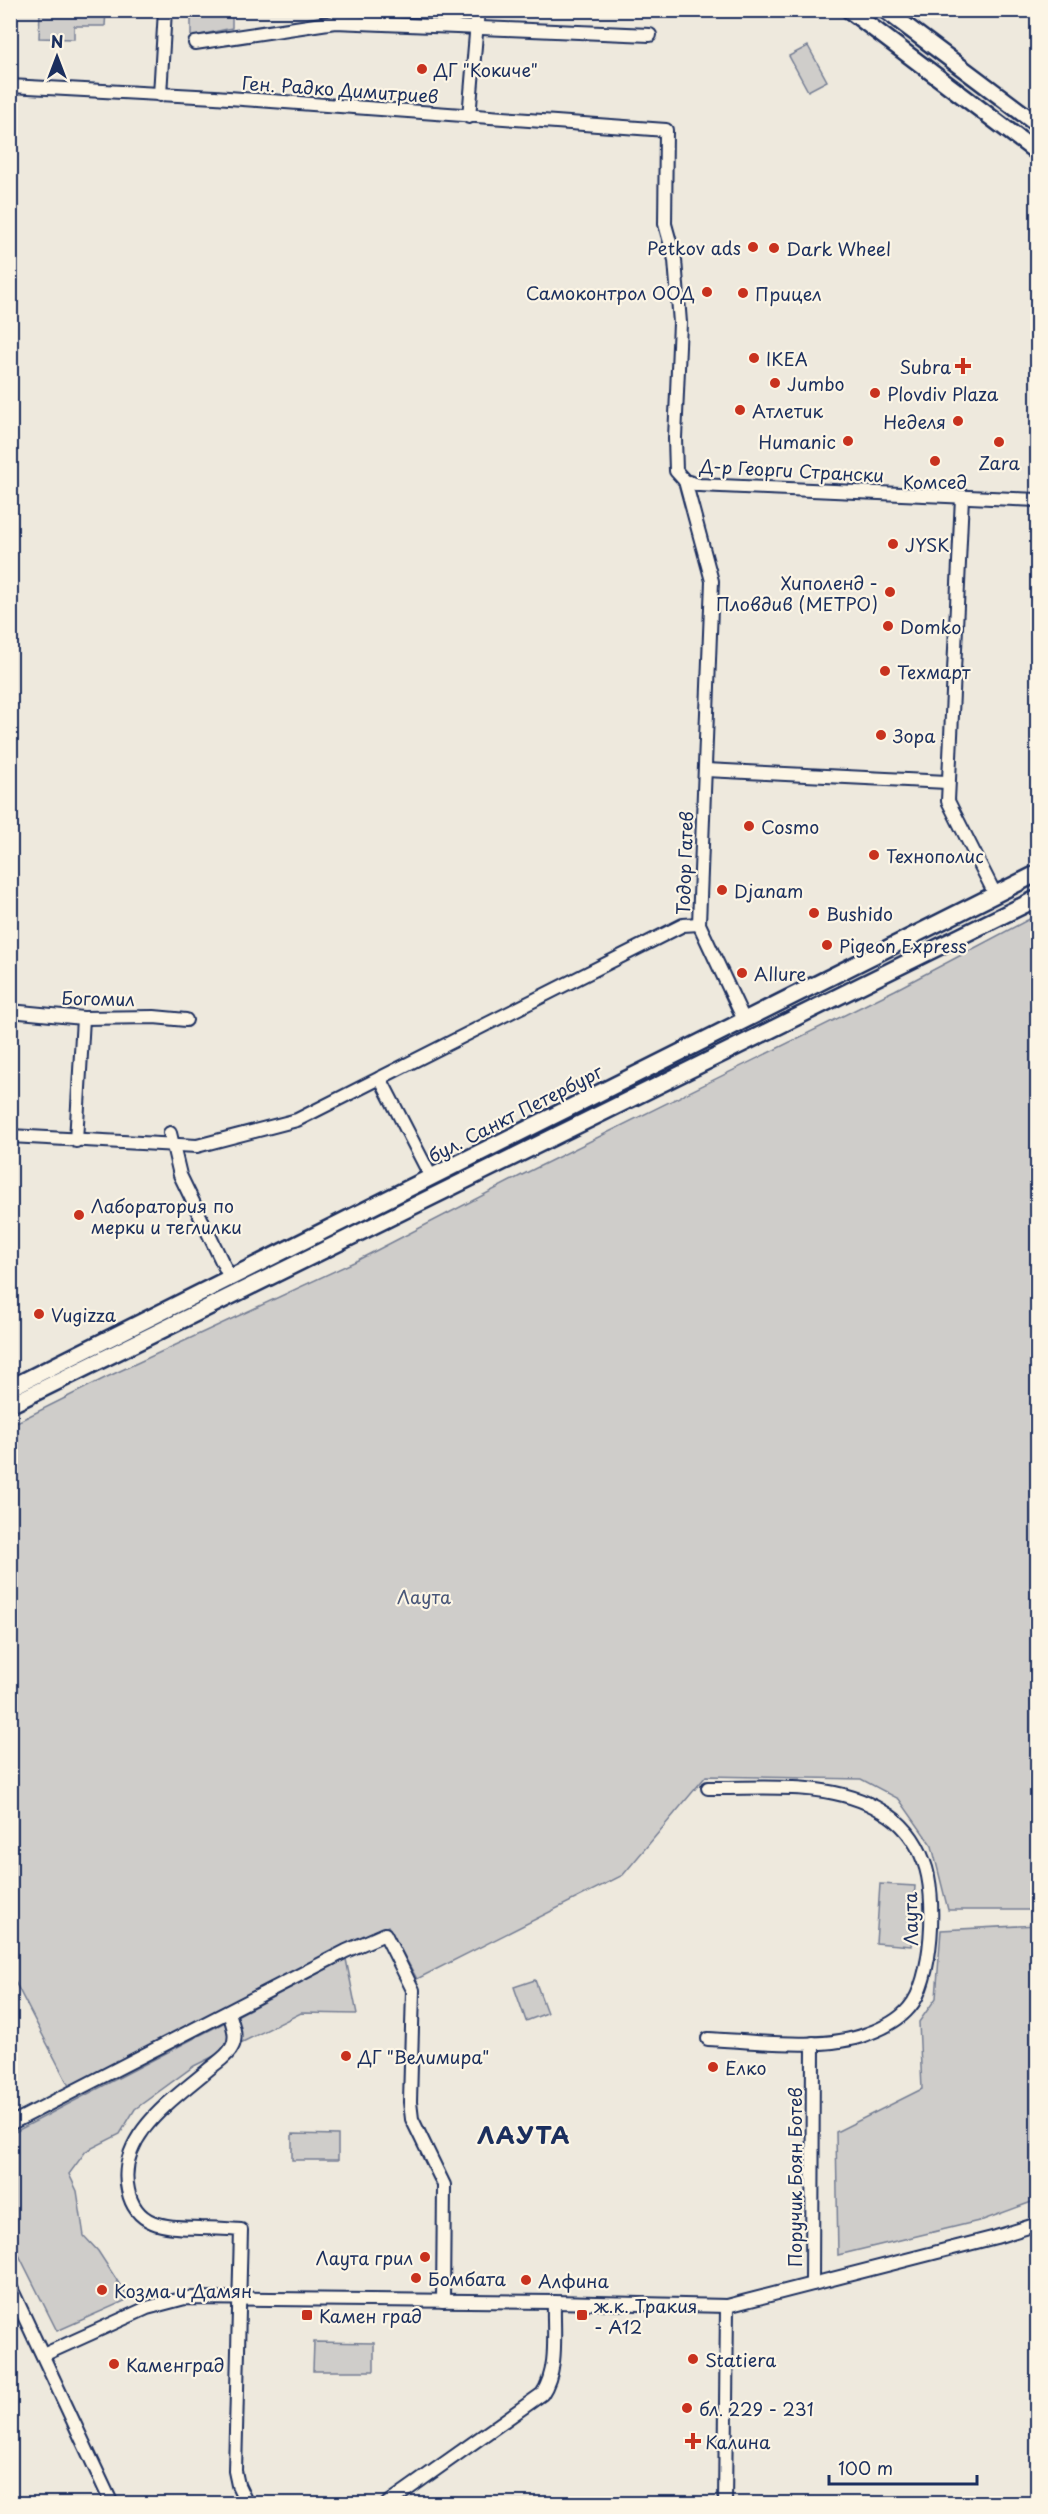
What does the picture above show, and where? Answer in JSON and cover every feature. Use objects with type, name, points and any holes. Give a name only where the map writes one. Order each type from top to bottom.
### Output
[{"type":"main road","points":[[849,10],[1038,153]]},
{"type":"main road","points":[[885,10],[1038,125]]},
{"type":"main road","name":"бул. Санкт Петербург","points":[[10,1388],[1038,873]]},
{"type":"main road","name":"бул. Санкт Петербург","points":[[10,1405],[1038,898]]},
{"type":"street","points":[[160,95],[165,10]]},
{"type":"street","points":[[469,117],[478,10]]},
{"type":"street","points":[[195,43],[335,22],[650,35]]},
{"type":"street","name":"Ген. Радко Димитриев","points":[[10,86],[666,130]]},
{"type":"street","name":"Д-р Георги Странски","points":[[666,130],[665,224],[675,260],[680,323],[675,438],[676,471],[684,481],[699,485],[1038,500]]},
{"type":"street","name":"Тодор Гатев","points":[[684,481],[712,581],[699,924],[744,1020]]},
{"type":"street","points":[[962,497],[948,801],[995,894]]},
{"type":"street","points":[[706,770],[948,782]]},
{"type":"street","points":[[10,1136],[76,1141],[171,1139],[197,1146],[297,1120],[683,925],[699,924]]},
{"type":"street","name":"Богомил","points":[[10,1011],[83,1018],[154,1017],[186,1020]]},
{"type":"street","points":[[76,1141],[83,1018]]},
{"type":"street","points":[[380,1078],[431,1177]]},
{"type":"street","points":[[171,1139],[180,1175],[230,1278]]},
{"type":"street","name":"Лаута","points":[[708,1788],[826,1791],[849,1795],[880,1810],[900,1822],[916,1845],[925,1864],[929,1895],[929,1959],[921,1986],[909,2008],[889,2023],[866,2035],[840,2041],[813,2043],[708,2039]]},
{"type":"street","points":[[10,2124],[346,1951],[385,1934],[413,1990],[410,2102],[412,2119],[444,2185],[443,2301]]},
{"type":"street","points":[[229,2012],[235,2033],[231,2050],[154,2116],[128,2154],[126,2175],[132,2203],[150,2222],[165,2227],[242,2230],[235,2471],[237,2485],[246,2504]]},
{"type":"street","name":"Поручик Боян Ботев","points":[[43,2355],[168,2301],[186,2298],[554,2301],[727,2306],[812,2284],[813,2043]]},
{"type":"street","points":[[812,2284],[1038,2224]]},
{"type":"street","points":[[10,2286],[112,2504]]},
{"type":"street","points":[[387,2504],[542,2394],[552,2373],[554,2301]]},
{"type":"street","points":[[725,2504],[727,2306]]},
{"type":"green space","points":[[40,11],[106,11],[105,26],[74,26],[74,39],[39,38]]},
{"type":"green space","points":[[191,11],[232,11],[232,28],[191,37]]},
{"type":"green space","points":[[376,11],[448,11],[448,19],[376,17]]},
{"type":"green space","points":[[808,46],[827,81],[808,91],[789,56]]},
{"type":"green space","name":"Лаута","points":[[1037,915],[1037,1910],[948,1910],[932,1846],[899,1799],[861,1779],[706,1776],[623,1875],[417,1979],[388,1926],[69,2086],[11,1974],[11,1425],[107,1377],[354,1262],[524,1174],[895,990]]},
{"type":"green space","points":[[880,1884],[915,1886],[911,1946],[876,1943]]},
{"type":"green space","points":[[1037,1925],[1037,2200],[983,2220],[838,2255],[836,2132],[922,2089],[919,2022],[936,1998],[941,1930]]},
{"type":"green space","points":[[346,1959],[357,2014],[301,2013],[194,2066],[135,2109],[120,2134],[86,2151],[69,2174],[77,2191],[84,2236],[98,2251],[129,2299],[57,2331],[11,2239],[11,2134]]},
{"type":"green space","points":[[535,1980],[547,2013],[526,2021],[514,1987]]},
{"type":"green space","points":[[292,2134],[338,2135],[338,2160],[292,2160]]},
{"type":"green space","points":[[314,2342],[374,2343],[374,2371],[313,2371]]},
{"type":"place","name":"ДГ \"Кокиче\"","points":[[422,69]]},
{"type":"place","name":"Petkov ads","points":[[753,247]]},
{"type":"place","name":"Dark Wheel","points":[[774,248]]},
{"type":"place","name":"Самоконтрол ООД","points":[[707,292]]},
{"type":"place","name":"Прицел","points":[[743,293]]},
{"type":"place","name":"IKEA","points":[[754,358]]},
{"type":"place","name":"Subra","points":[[963,366]]},
{"type":"place","name":"Jumbo","points":[[775,383]]},
{"type":"place","name":"Plovdiv Plaza","points":[[875,393]]},
{"type":"place","name":"Атлетик","points":[[740,410]]},
{"type":"place","name":"Неделя","points":[[958,421]]},
{"type":"place","name":"Humanic","points":[[848,441]]},
{"type":"place","name":"Zara","points":[[999,442]]},
{"type":"place","name":"Комсед","points":[[935,461]]},
{"type":"place","name":"JYSK","points":[[893,544]]},
{"type":"place","name":"Хиполенд - Пловдив (МЕТРО)","points":[[890,592]]},
{"type":"place","name":"Domko","points":[[888,626]]},
{"type":"place","name":"Техмарт","points":[[885,671]]},
{"type":"place","name":"Зора","points":[[881,735]]},
{"type":"place","name":"Cosmo","points":[[749,826]]},
{"type":"place","name":"Технополис","points":[[874,855]]},
{"type":"place","name":"Djanam","points":[[722,890]]},
{"type":"place","name":"Bushido","points":[[814,913]]},
{"type":"place","name":"Pigeon Express","points":[[827,945]]},
{"type":"place","name":"Allure","points":[[742,973]]},
{"type":"place","name":"Лаборатория по мерки и теглилки","points":[[79,1215]]},
{"type":"place","name":"Vugizza","points":[[39,1314]]},
{"type":"place","name":"ДГ \"Велимира\"","points":[[346,2056]]},
{"type":"place","name":"Елко","points":[[713,2067]]},
{"type":"place","name":"Лаута грил","points":[[425,2257]]},
{"type":"place","name":"Бомбата","points":[[416,2278]]},
{"type":"place","name":"Алфина","points":[[526,2280]]},
{"type":"place","name":"Козма и Дамян","points":[[102,2290]]},
{"type":"place","name":"Камен град","points":[[307,2315]]},
{"type":"place","name":"ж.к. Тракия - А12","points":[[582,2315]]},
{"type":"place","name":"Statiera","points":[[693,2359]]},
{"type":"place","name":"Каменград","points":[[114,2364]]},
{"type":"place","name":"бл. 229 - 231","points":[[687,2408]]},
{"type":"place","name":"Калина","points":[[693,2441]]},
{"type":"district","name":"ЛАУТА","points":[[524,2134]]}]
